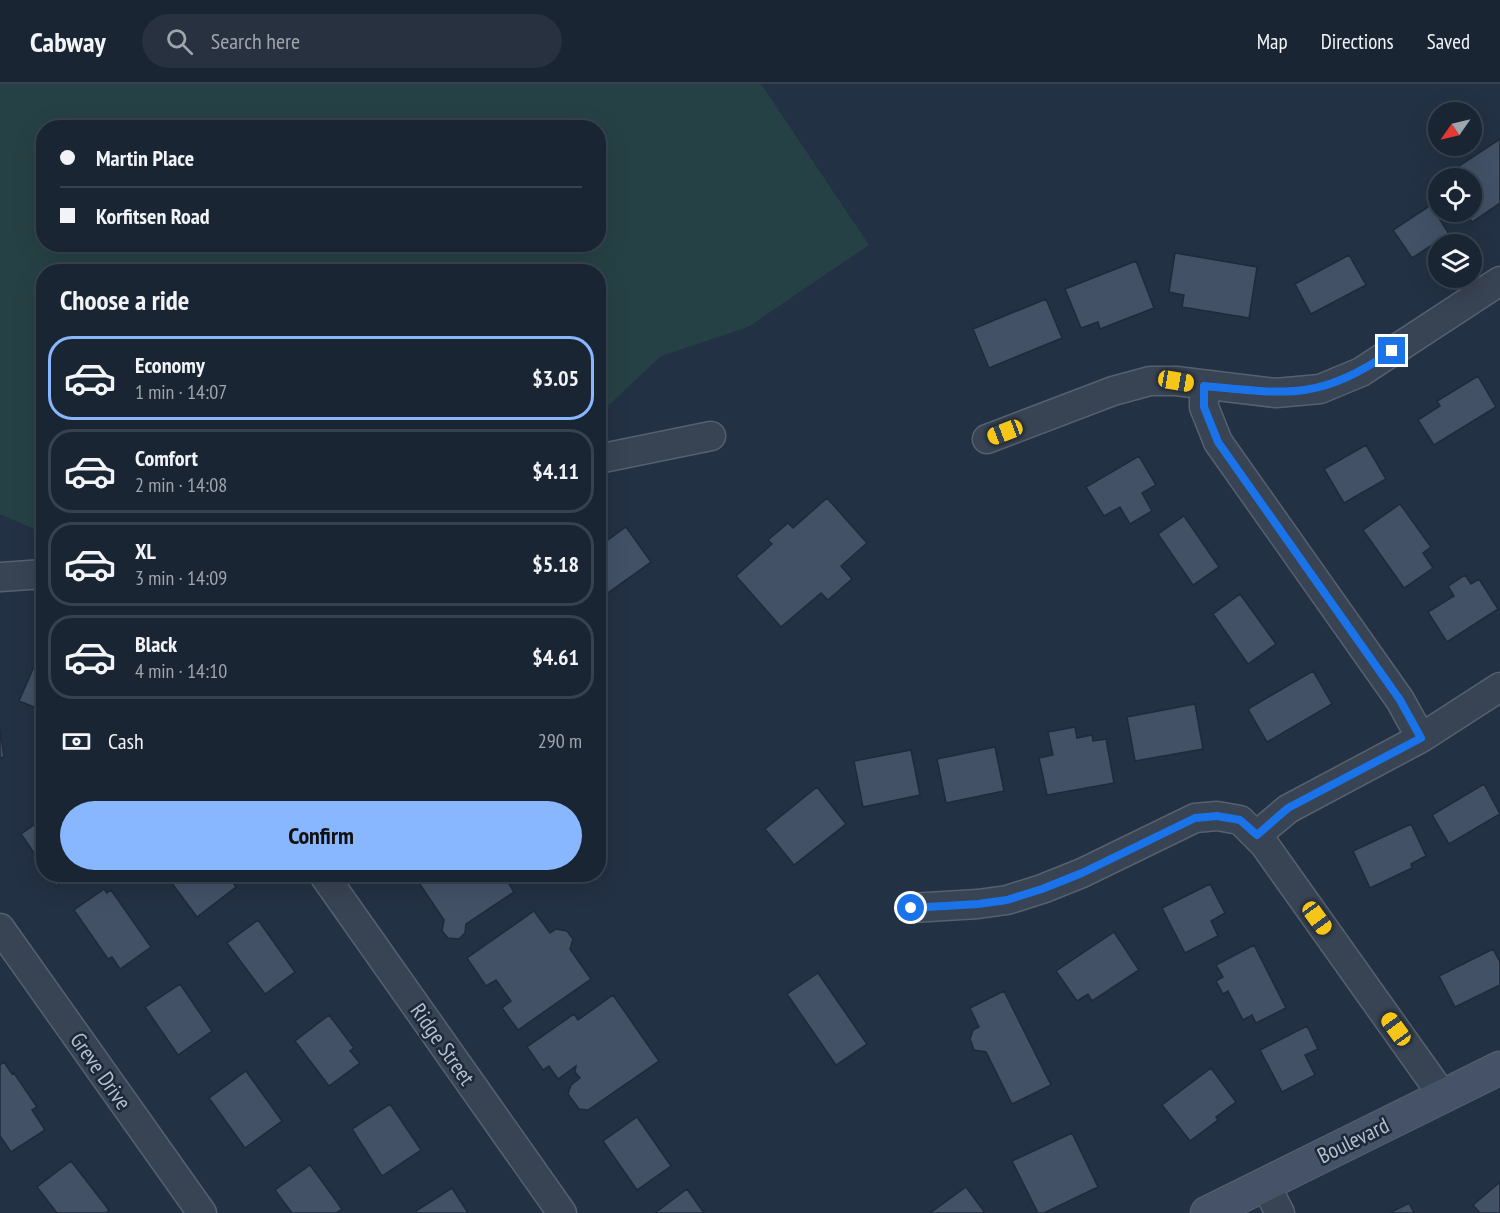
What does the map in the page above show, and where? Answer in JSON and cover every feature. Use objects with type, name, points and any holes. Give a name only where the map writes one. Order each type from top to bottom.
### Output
[{"type":"street","points":[[987,439],[1113,391],[1150,381],[1176,381],[1276,393],[1320,389],[1361,372],[1500,281]]},
{"type":"street","points":[[1204,386],[1204,407],[1218,442],[1400,700],[1421,738]]},
{"type":"street","points":[[606,457],[711,436]]},
{"type":"street","points":[[0,577],[36,575]]},
{"type":"street","points":[[1257,835],[1288,808],[1421,738],[1500,687]]},
{"type":"street","points":[[911,908],[1007,900],[1042,889],[1195,818],[1217,816],[1240,820],[1257,835],[1443,1096]]},
{"type":"street","name":"Ridge Street","points":[[329,882],[562,1213]]},
{"type":"street","name":"Greve Drive","points":[[0,928],[202,1213]]},
{"type":"street","name":"Boulevard","points":[[1207,1213],[1500,1068]]},
{"type":"street","points":[[1265,1184],[1280,1213]]},
{"type":"green space","points":[[0,84],[761,84],[869,245],[748,327],[661,356],[610,404],[606,405],[606,264],[36,264],[36,530],[0,514]]},
{"type":"building","points":[[1500,139],[1500,203],[1482,215],[1482,168],[1456,168],[1474,156],[1482,156],[1482,151]]},
{"type":"building","points":[[1428,207],[1428,222],[1442,222],[1449,234],[1428,234],[1428,248],[1412,258],[1393,230]]},
{"type":"building","points":[[1175,253],[1257,267],[1249,318],[1182,307],[1184,295],[1169,292]]},
{"type":"building","points":[[1349,255],[1366,285],[1311,314],[1295,284]]},
{"type":"building","points":[[1136,261],[1154,308],[1100,329],[1098,322],[1081,328],[1065,289]]},
{"type":"building","points":[[1046,299],[1062,338],[989,368],[973,329]]},
{"type":"building","points":[[1478,376],[1496,407],[1434,445],[1418,420],[1440,406],[1437,401]]},
{"type":"building","points":[[1366,445],[1386,479],[1344,503],[1324,469]]},
{"type":"building","points":[[1139,456],[1156,485],[1142,493],[1152,511],[1130,524],[1120,507],[1104,516],[1086,487]]},
{"type":"building","points":[[827,498],[867,543],[841,566],[852,579],[828,600],[821,593],[781,627],[736,576],[772,544],[768,540],[788,523],[793,528]]},
{"type":"building","points":[[1400,504],[1431,547],[1423,553],[1433,568],[1404,588],[1363,530]]},
{"type":"building","points":[[1184,516],[1219,567],[1193,585],[1158,534]]},
{"type":"building","points":[[626,527],[651,562],[606,594],[606,541]]},
{"type":"building","points":[[1465,575],[1471,584],[1479,579],[1498,609],[1447,642],[1428,612],[1454,596],[1448,586]]},
{"type":"building","points":[[1240,594],[1276,644],[1248,664],[1213,614]]},
{"type":"building","points":[[36,662],[36,708],[19,701]]},
{"type":"building","points":[[1313,671],[1332,704],[1267,742],[1248,709]]},
{"type":"building","points":[[1195,704],[1203,749],[1135,761],[1127,717]]},
{"type":"building","points":[[1075,727],[1077,738],[1092,735],[1093,741],[1106,739],[1114,783],[1047,795],[1039,758],[1053,755],[1048,732]]},
{"type":"building","points":[[0,729],[4,757],[0,758]]},
{"type":"building","points":[[995,747],[1004,791],[946,803],[937,759]]},
{"type":"building","points":[[911,750],[920,795],[863,807],[854,761]]},
{"type":"building","points":[[1484,784],[1500,814],[1449,844],[1432,815]]},
{"type":"building","points":[[817,787],[846,824],[794,865],[765,829]]},
{"type":"building","points":[[36,824],[36,852],[34,853],[21,834]]},
{"type":"building","points":[[1411,824],[1426,856],[1411,864],[1412,868],[1370,888],[1353,851]]},
{"type":"building","points":[[171,882],[233,882],[236,887],[197,917]]},
{"type":"building","points":[[418,882],[508,882],[514,892],[466,924],[465,933],[459,939],[448,938],[442,931],[444,920]]},
{"type":"building","points":[[1210,884],[1225,913],[1211,921],[1218,936],[1185,953],[1162,908]]},
{"type":"building","points":[[104,889],[107,893],[111,890],[151,947],[120,969],[112,957],[108,959],[74,910]]},
{"type":"building","points":[[534,911],[550,933],[556,929],[567,931],[573,939],[570,949],[591,979],[518,1030],[502,1008],[511,1001],[496,980],[486,986],[467,958]]},
{"type":"building","points":[[258,920],[295,972],[265,994],[227,943]]},
{"type":"building","points":[[1114,932],[1139,970],[1092,1001],[1088,994],[1077,1001],[1056,971]]},
{"type":"building","points":[[1254,945],[1286,1008],[1256,1023],[1252,1015],[1243,1020],[1228,991],[1223,994],[1216,981],[1223,977],[1216,965]]},
{"type":"building","points":[[1493,949],[1500,962],[1500,985],[1455,1007],[1439,976]]},
{"type":"building","points":[[818,973],[867,1044],[836,1065],[787,994]]},
{"type":"building","points":[[180,984],[212,1031],[178,1055],[145,1007]]},
{"type":"building","points":[[1004,991],[1051,1085],[1012,1104],[986,1052],[974,1050],[970,1039],[973,1030],[979,1027],[970,1008]]},
{"type":"building","points":[[613,995],[659,1061],[588,1110],[579,1109],[568,1094],[571,1085],[580,1078],[575,1072],[576,1066],[558,1079],[549,1066],[543,1070],[527,1047],[574,1014],[578,1020]]},
{"type":"building","points":[[329,1015],[354,1048],[350,1051],[360,1063],[329,1086],[295,1041]]},
{"type":"building","points":[[1307,1026],[1318,1049],[1305,1055],[1315,1075],[1282,1092],[1260,1050]]},
{"type":"building","points":[[4,1062],[37,1107],[32,1110],[45,1130],[11,1152],[0,1136],[0,1065]]},
{"type":"building","points":[[1211,1068],[1236,1102],[1216,1117],[1218,1120],[1190,1141],[1162,1105]]},
{"type":"building","points":[[246,1071],[282,1121],[245,1148],[209,1098]]},
{"type":"building","points":[[390,1104],[421,1150],[382,1176],[352,1129]]},
{"type":"building","points":[[637,1117],[671,1166],[637,1190],[603,1141]]},
{"type":"building","points":[[1072,1133],[1098,1187],[1044,1213],[1038,1213],[1012,1161]]},
{"type":"building","points":[[71,1161],[109,1210],[106,1213],[57,1213],[37,1187]]},
{"type":"building","points":[[310,1165],[342,1209],[336,1213],[292,1213],[275,1190]]},
{"type":"building","points":[[1500,1182],[1500,1213],[1480,1213],[1473,1205]]},
{"type":"building","points":[[966,1187],[985,1213],[930,1213]]},
{"type":"building","points":[[452,1188],[468,1213],[417,1213],[416,1211]]},
{"type":"building","points":[[687,1189],[704,1213],[655,1213]]},
{"type":"building","points":[[1409,1203],[1414,1213],[1390,1213]]},
{"type":"route","points":[[911,908],[1007,900],[1042,889],[1082,873],[1195,818],[1217,816],[1240,820],[1257,835],[1288,808],[1421,738],[1400,700],[1218,442],[1204,407],[1204,386],[1276,393],[1320,389],[1361,372],[1392,351]]}]
